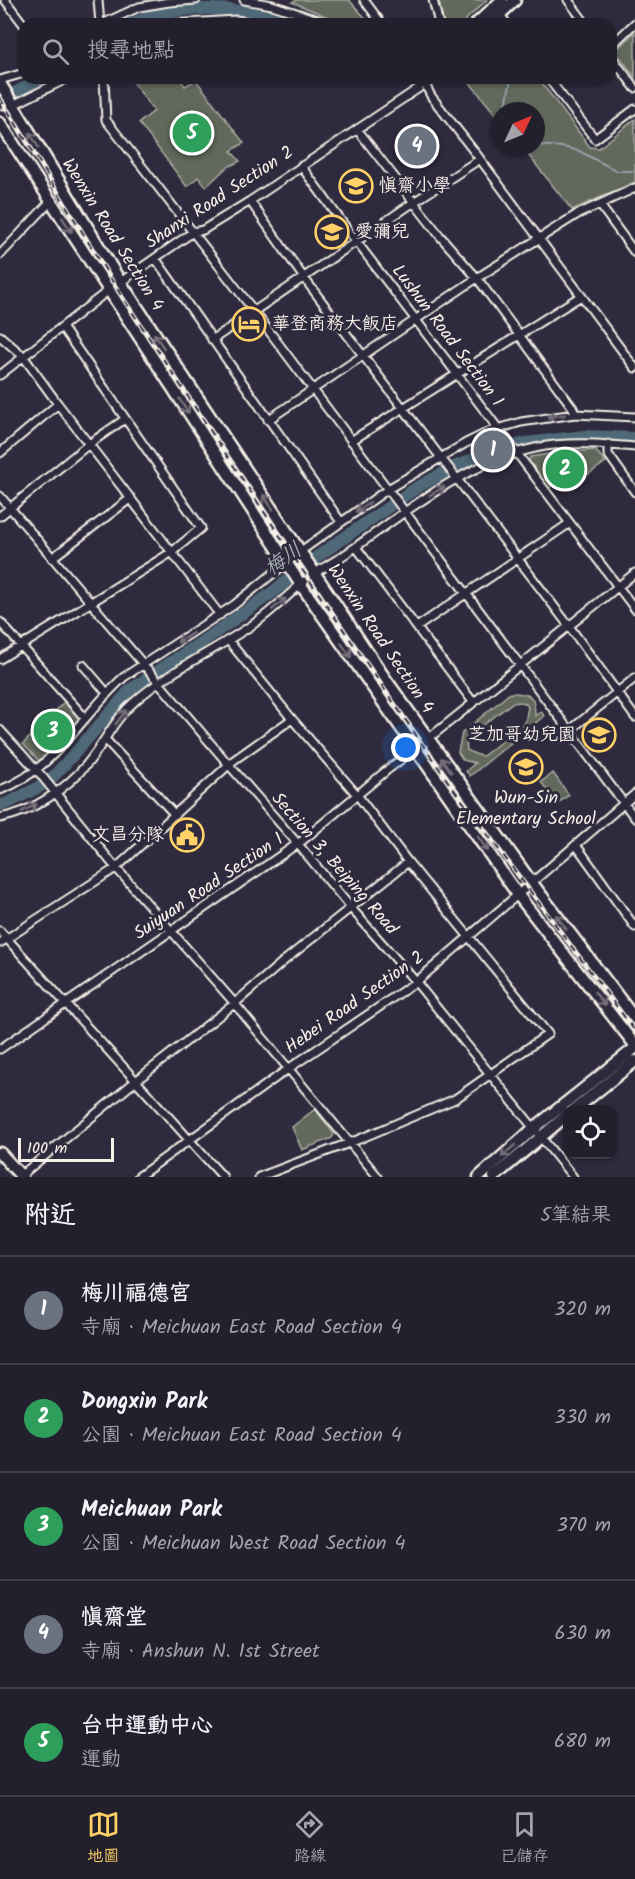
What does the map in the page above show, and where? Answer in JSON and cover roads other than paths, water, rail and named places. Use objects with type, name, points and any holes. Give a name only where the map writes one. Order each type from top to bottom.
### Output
[{"type":"main road","points":[[482,18],[502,0]]},
{"type":"main road","points":[[497,18],[515,0]]},
{"type":"main road","name":"Wenxin Road Section 4","points":[[0,81],[121,283],[315,573],[428,739],[532,883],[635,1019]]},
{"type":"main road","name":"Wenxin Road Section 4","points":[[0,123],[301,585],[518,895],[635,1046]]},
{"type":"main road","points":[[494,1177],[537,1133],[635,1046]]},
{"type":"main road","points":[[580,1105],[635,1061]]},
{"type":"main road","points":[[479,1177],[537,1133],[563,1117]]},
{"type":"main road","points":[[0,1153],[20,1177]]},
{"type":"street","points":[[5,0],[19,18]]},
{"type":"street","points":[[98,0],[100,18]]},
{"type":"street","points":[[114,18],[139,7],[196,0]]},
{"type":"street","points":[[244,0],[272,5],[312,18]]},
{"type":"street","points":[[364,0],[378,18]]},
{"type":"street","points":[[434,0],[438,18]]},
{"type":"street","points":[[568,0],[582,18]]},
{"type":"street","points":[[617,40],[635,23]]},
{"type":"street","points":[[617,64],[635,88]]},
{"type":"street","points":[[0,81],[18,75]]},
{"type":"street","points":[[0,105],[13,105],[56,84]]},
{"type":"street","points":[[104,84],[106,120],[254,311],[635,818]]},
{"type":"street","name":"Shanxi Road Section 2","points":[[0,375],[109,290],[193,232],[203,230],[249,201],[421,84]]},
{"type":"street","points":[[427,84],[430,96],[480,159],[635,368]]},
{"type":"street","points":[[553,84],[595,139],[635,109]]},
{"type":"street","points":[[357,129],[440,236],[477,278],[573,408],[574,414]]},
{"type":"street","points":[[212,340],[480,159]]},
{"type":"street","name":"Lushun Road Section 1","points":[[302,166],[635,609]]},
{"type":"street","points":[[268,420],[477,278],[576,215],[635,188]]},
{"type":"street","points":[[0,255],[51,201]]},
{"type":"street","points":[[249,201],[304,278],[459,479],[635,717]]},
{"type":"street","points":[[600,205],[635,253]]},
{"type":"street","points":[[0,240],[8,247]]},
{"type":"street","points":[[156,258],[341,522]]},
{"type":"street","points":[[351,441],[581,296]]},
{"type":"street","points":[[0,658],[172,552],[201,528],[62,327]]},
{"type":"street","points":[[0,336],[23,356],[220,615]]},
{"type":"street","points":[[0,453],[58,404]]},
{"type":"street","points":[[0,790],[47,761],[106,693],[124,677],[220,615],[301,551],[388,489],[460,447],[498,429],[521,422],[574,414],[635,417]]},
{"type":"street","points":[[0,516],[89,444],[125,419]]},
{"type":"street","points":[[608,444],[608,454],[635,492]]},
{"type":"street","points":[[0,818],[26,810],[56,792],[87,764],[123,712],[156,680],[256,622],[315,573],[356,547],[404,511],[480,466],[516,450],[608,444],[635,447]]},
{"type":"street","name":"Section 3, Beiping Road","points":[[0,496],[416,982],[573,1177]]},
{"type":"street","points":[[52,558],[131,498]]},
{"type":"street","points":[[417,627],[570,523]]},
{"type":"street","points":[[356,547],[473,702]]},
{"type":"street","name":"Suiyuan Road Section 1","points":[[0,1049],[298,844],[635,573]]},
{"type":"street","points":[[0,622],[84,718]]},
{"type":"street","points":[[228,640],[358,796],[408,862],[548,1034],[454,1099],[260,1177]]},
{"type":"street","points":[[83,664],[106,693]]},
{"type":"street","points":[[569,731],[635,678]]},
{"type":"street","points":[[3,941],[116,868],[229,765],[292,719]]},
{"type":"street","points":[[0,730],[56,792],[116,868],[234,1004],[378,1177]]},
{"type":"street","points":[[105,739],[175,815]]},
{"type":"street","name":"Hebei Road Section 2","points":[[138,1177],[288,1069],[416,982],[635,794]]},
{"type":"street","points":[[576,845],[632,917],[635,927]]},
{"type":"street","points":[[20,1177],[408,862]]},
{"type":"street","points":[[0,931],[3,941],[137,1081],[223,1177]]},
{"type":"waterway","points":[[147,18],[191,9],[235,10],[277,18]]},
{"type":"waterway","points":[[12,94],[31,84]]},
{"type":"waterway","points":[[507,102],[510,84]]},
{"type":"waterway","points":[[545,146],[579,151],[617,171],[635,171]]},
{"type":"waterway","name":"梅川","points":[[0,805],[41,786],[53,777],[130,690],[269,595],[318,556],[416,488],[456,466],[499,449],[526,443],[585,436],[635,438]]},
{"type":"railway","points":[[0,98],[119,292],[303,571],[449,783],[635,1031]]},
{"type":"place","name":"台中運動中心","points":[[192,133]]},
{"type":"place","name":"慎齋堂","points":[[417,146]]},
{"type":"place","name":"慎齋小學","points":[[356,186]]},
{"type":"place","name":"愛彌兒","points":[[332,232]]},
{"type":"place","name":"華登商務大飯店","points":[[249,324]]},
{"type":"place","name":"梅川福德宮","points":[[493,450]]},
{"type":"place","name":"Dongxin Park","points":[[565,469]]},
{"type":"place","name":"Meichuan Park","points":[[53,731]]},
{"type":"place","name":"芝加哥幼兒園","points":[[599,735]]},
{"type":"place","name":"Wun-Sin Elementary School","points":[[526,767]]},
{"type":"place","name":"文昌分隊","points":[[187,835]]}]
